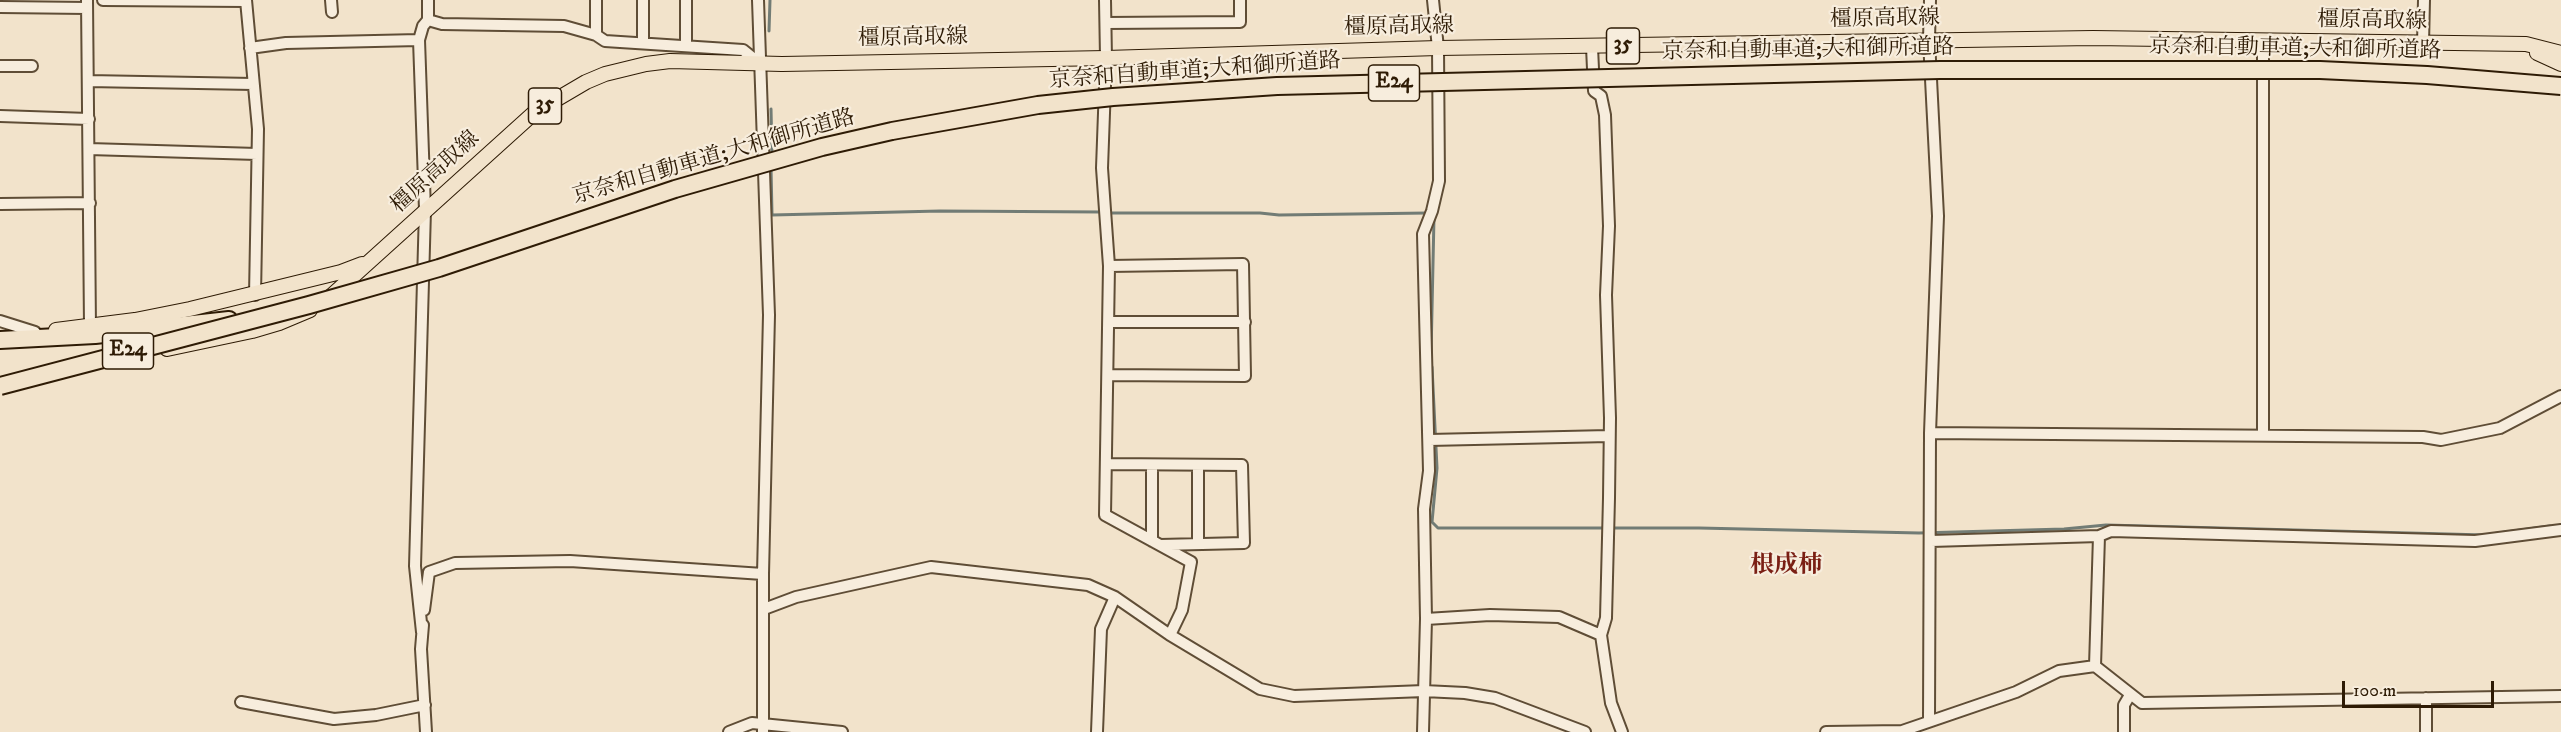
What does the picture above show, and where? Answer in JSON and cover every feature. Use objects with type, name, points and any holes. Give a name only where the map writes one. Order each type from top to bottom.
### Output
[{"type":"highway","name":"京奈和自動車道;大和御所道路","points":[[257,317],[439,268],[675,189],[822,147],[965,117],[1113,97],[1214,89],[1366,83],[1916,70],[2320,70],[2463,77],[2561,86]]},
{"type":"highway","name":"E24","points":[[0,340],[95,335],[257,317]]},
{"type":"highway","name":"E24","points":[[0,386],[257,317]]},
{"type":"main road","name":"橿原高取線","points":[[0,380],[199,344],[279,323],[317,307],[378,255],[535,112],[586,82],[615,71],[646,64],[670,61],[759,63],[1106,58],[1438,48],[2093,38],[2526,44],[2561,52]]},
{"type":"main road","name":"橿原高取線","points":[[2487,45],[2535,52],[2561,64]]},
{"type":"main road","name":"橿原高取線","points":[[0,332],[35,332],[157,315],[255,295],[341,272],[378,255]]},
{"type":"street","points":[[103,0],[246,1],[258,129],[255,295]]},
{"type":"street","points":[[331,0],[332,12]]},
{"type":"street","points":[[426,732],[422,632],[415,566],[425,210],[419,40],[423,26],[428,20],[428,0]]},
{"type":"street","points":[[596,0],[596,35]]},
{"type":"street","points":[[643,0],[644,42]]},
{"type":"street","points":[[686,0],[686,45]]},
{"type":"street","points":[[758,0],[769,315],[763,574],[763,728]]},
{"type":"street","points":[[1105,0],[1106,58],[1102,168],[1109,266],[1105,515],[1191,562],[1182,610],[1170,635]]},
{"type":"street","points":[[1106,23],[1240,22],[1240,0]]},
{"type":"street","points":[[1424,732],[1425,509],[1433,440],[1423,234],[1431,214],[1439,181],[1438,48],[1433,0]]},
{"type":"street","points":[[1929,720],[1930,432],[1938,216],[1929,40],[1930,0]]},
{"type":"street","points":[[2423,44],[2424,0]]},
{"type":"street","points":[[0,7],[87,4],[90,326]]},
{"type":"street","points":[[428,20],[442,24],[564,26],[596,35],[605,41],[743,50],[759,63]]},
{"type":"street","points":[[250,48],[286,43],[419,40]]},
{"type":"street","points":[[2263,40],[2263,435]]},
{"type":"street","points":[[1592,47],[1594,91],[1601,96],[1605,115],[1609,226],[1606,295],[1608,529],[1606,618],[1601,635],[1611,703],[1622,732]]},
{"type":"street","points":[[0,66],[32,66]]},
{"type":"street","points":[[88,81],[253,84]]},
{"type":"street","points":[[0,116],[88,118]]},
{"type":"street","points":[[89,149],[257,154]]},
{"type":"street","points":[[0,204],[90,203]]},
{"type":"street","points":[[1108,375],[1245,376],[1243,264],[1109,266]]},
{"type":"street","points":[[0,321],[35,332]]},
{"type":"street","points":[[1109,322],[1245,322]]},
{"type":"street","points":[[1930,432],[2423,437],[2440,440],[2500,428],[2561,396]]},
{"type":"street","points":[[1433,440],[1609,436]]},
{"type":"street","points":[[1107,464],[1242,465],[1244,543],[1155,542]]},
{"type":"street","points":[[1152,465],[1155,542]]},
{"type":"street","points":[[1198,465],[1198,544]]},
{"type":"street","points":[[1931,536],[2099,536],[2111,531],[2475,541],[2561,530]]},
{"type":"street","points":[[2095,666],[2099,536]]},
{"type":"street","points":[[422,632],[429,572],[455,563],[570,561],[763,574]]},
{"type":"street","points":[[764,609],[796,597],[931,567],[1089,585],[1115,597],[1170,635],[1260,689],[1294,696],[1424,691],[1495,698],[1585,732]]},
{"type":"street","points":[[1097,732],[1101,628],[1115,597]]},
{"type":"street","points":[[1426,619],[1490,615],[1559,617],[1601,635]]},
{"type":"street","points":[[1826,732],[1902,731],[2016,692],[2059,671],[2095,666],[2142,703],[2561,696]]},
{"type":"street","points":[[2124,732],[2124,705],[2130,695]]},
{"type":"street","points":[[2426,698],[2426,732]]},
{"type":"street","points":[[241,702],[334,719],[376,715],[425,705]]},
{"type":"street","points":[[729,732],[752,723],[763,728],[842,732]]},
{"type":"waterway","points":[[769,31],[770,0]]},
{"type":"waterway","points":[[771,109],[772,155]]},
{"type":"waterway","points":[[771,168],[772,215],[940,211],[1102,212]]},
{"type":"waterway","points":[[1108,213],[1279,215],[1428,213]]},
{"type":"waterway","points":[[1431,355],[1434,217]]},
{"type":"waterway","points":[[1432,367],[1437,468],[1432,522],[1438,528],[1699,528],[1919,533],[2064,529],[2106,525],[2485,535]]},
{"type":"waterway","points":[[2491,534],[2550,526]]},
{"type":"waterway","points":[[774,732],[788,732]]},
{"type":"district","name":"根成柿","points":[[1786,567]]}]
